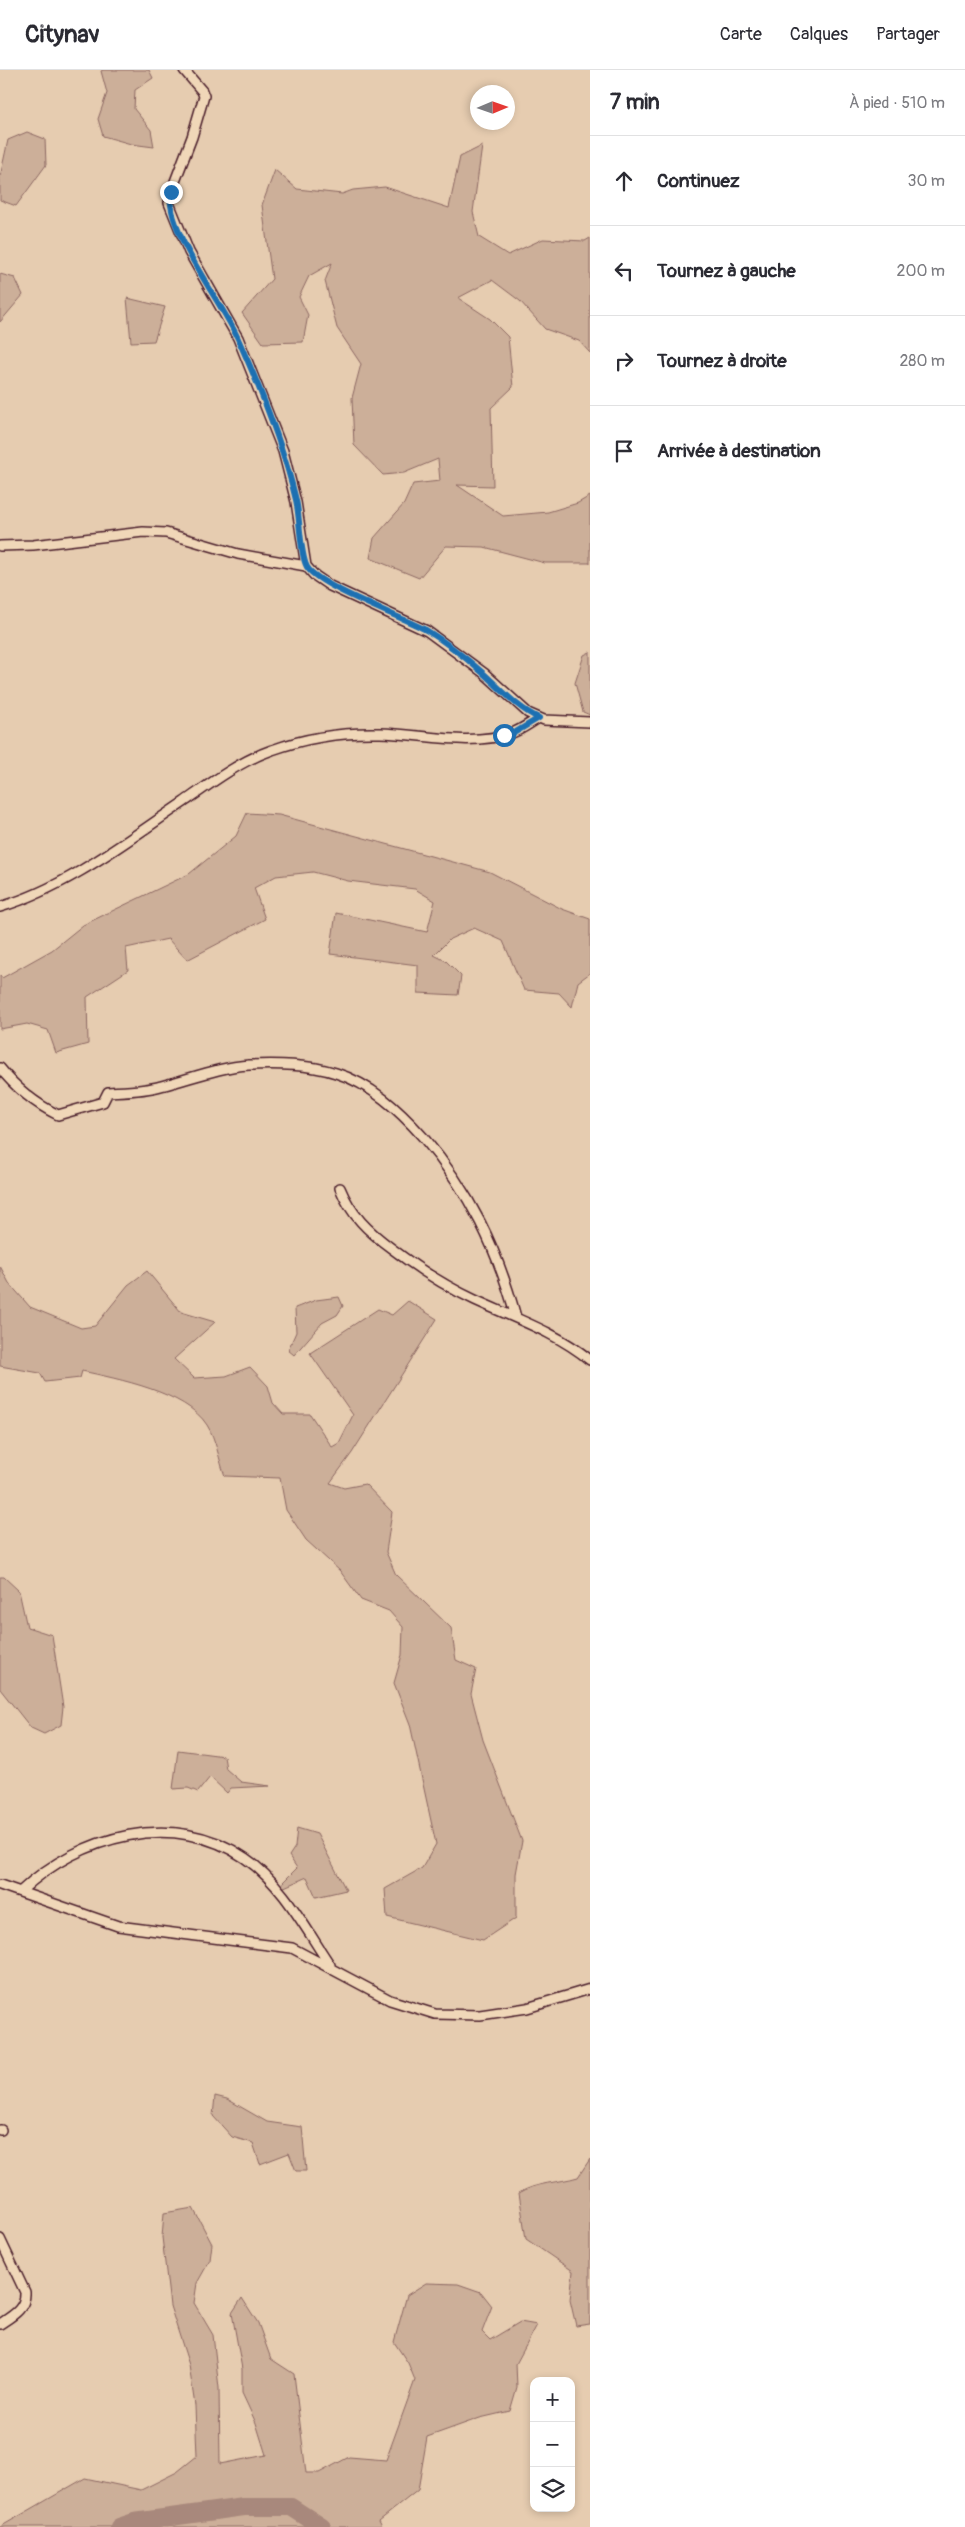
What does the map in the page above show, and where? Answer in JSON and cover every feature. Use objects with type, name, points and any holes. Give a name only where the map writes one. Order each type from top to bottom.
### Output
[{"type":"street","points":[[184,70],[204,96],[192,137],[171,192],[171,208],[189,252],[238,338],[276,435],[296,502],[306,566],[314,575],[330,586],[427,631],[484,673],[523,710],[539,718],[556,722],[590,722]]},
{"type":"street","points":[[0,546],[33,545],[143,532],[166,533],[238,554],[306,566]]},
{"type":"street","points":[[0,907],[36,894],[65,879],[119,846],[206,786],[271,750],[307,740],[352,733],[457,739],[498,736],[514,733],[539,718]]},
{"type":"street","points":[[0,1068],[10,1081],[35,1101],[58,1115],[102,1102],[108,1092],[151,1088],[238,1066],[279,1065],[316,1068],[337,1073],[358,1082],[383,1098],[405,1116],[462,1187],[492,1247],[516,1317]]},
{"type":"street","points":[[340,1188],[346,1204],[357,1219],[403,1257],[442,1283],[475,1300],[516,1317],[590,1360]]},
{"type":"street","points":[[21,1891],[34,1878],[70,1855],[114,1839],[136,1833],[159,1832],[202,1838],[224,1846],[245,1858],[262,1872],[297,1914],[332,1968]]},
{"type":"street","points":[[0,1884],[118,1926],[279,1945],[303,1952],[390,2000],[421,2010],[450,2015],[480,2015],[526,2008],[590,1989]]},
{"type":"street","points":[[0,2239],[25,2292],[25,2300],[16,2313],[0,2324]]},
{"type":"shaded area","points":[[149,70],[153,78],[135,90],[134,109],[151,130],[154,147],[131,144],[103,136],[98,119],[107,93],[101,71]]},
{"type":"shaded area","points":[[27,132],[45,139],[46,165],[16,206],[0,200],[0,177],[8,140]]},
{"type":"shaded area","points":[[482,146],[473,212],[479,237],[508,255],[543,239],[585,241],[590,238],[590,353],[579,341],[545,329],[520,301],[492,280],[458,298],[490,319],[508,337],[513,387],[491,408],[493,486],[457,485],[503,516],[548,512],[578,503],[590,496],[590,563],[545,563],[484,547],[446,546],[419,578],[370,558],[374,538],[404,504],[413,484],[440,481],[438,459],[404,473],[383,475],[354,445],[352,398],[361,364],[337,328],[325,281],[332,263],[309,276],[299,297],[308,315],[303,342],[263,343],[242,313],[272,279],[262,205],[275,170],[297,189],[342,194],[353,190],[385,187],[449,208],[460,157]]},
{"type":"shaded area","points":[[0,274],[15,278],[23,295],[0,322]]},
{"type":"shaded area","points":[[127,298],[165,307],[154,341],[131,342]]},
{"type":"shaded area","points":[[590,652],[590,715],[583,712],[575,683],[584,655]]},
{"type":"shaded area","points":[[247,813],[279,815],[490,872],[562,909],[590,919],[590,973],[578,982],[572,1007],[559,993],[524,990],[503,941],[474,928],[450,939],[434,955],[446,961],[461,976],[458,995],[418,993],[418,965],[330,954],[336,913],[427,932],[435,901],[415,889],[348,881],[313,872],[276,876],[254,888],[265,919],[187,960],[168,939],[126,948],[128,970],[87,997],[88,1044],[56,1053],[48,1030],[27,1024],[0,1029],[0,975],[2,978],[52,950],[83,925],[189,874],[236,836]]},
{"type":"shaded area","points":[[0,1266],[9,1283],[30,1307],[81,1328],[95,1326],[128,1285],[147,1271],[181,1312],[215,1322],[174,1359],[194,1378],[226,1376],[250,1367],[268,1386],[273,1403],[283,1414],[310,1414],[332,1447],[339,1443],[353,1415],[310,1353],[378,1309],[392,1315],[408,1301],[437,1319],[352,1453],[330,1483],[344,1488],[365,1484],[392,1512],[386,1552],[396,1575],[451,1628],[456,1660],[476,1669],[471,1694],[483,1740],[522,1841],[516,1874],[516,1918],[483,1940],[387,1917],[385,1889],[422,1868],[436,1844],[410,1724],[394,1683],[402,1655],[403,1627],[389,1611],[361,1600],[340,1571],[306,1540],[286,1510],[280,1478],[225,1476],[215,1443],[207,1425],[184,1404],[132,1383],[82,1371],[80,1378],[45,1382],[40,1373],[0,1366]]},
{"type":"shaded area","points":[[339,1297],[343,1306],[337,1315],[322,1323],[294,1355],[288,1350],[296,1332],[295,1308],[316,1300]]},
{"type":"shaded area","points":[[0,1577],[4,1577],[19,1591],[27,1627],[52,1635],[63,1707],[61,1725],[44,1734],[31,1728],[0,1689]]},
{"type":"shaded area","points":[[178,1750],[224,1756],[226,1769],[241,1782],[270,1786],[231,1788],[227,1793],[210,1777],[198,1792],[188,1788],[173,1789]]},
{"type":"shaded area","points":[[297,1828],[317,1834],[346,1890],[316,1897],[307,1877],[282,1888],[283,1882],[297,1868],[289,1856],[295,1847]]},
{"type":"shaded area","points":[[215,2096],[227,2099],[267,2122],[302,2127],[306,2171],[296,2171],[289,2153],[260,2164],[253,2143],[232,2137],[213,2116]]},
{"type":"shaded area","points":[[590,2159],[590,2324],[576,2326],[570,2300],[573,2271],[526,2239],[519,2193],[540,2185],[578,2177]]},
{"type":"shaded area","points":[[193,2208],[212,2244],[210,2260],[197,2283],[194,2303],[213,2335],[219,2388],[220,2464],[266,2455],[256,2423],[242,2393],[242,2369],[232,2313],[242,2298],[258,2323],[271,2359],[294,2374],[306,2473],[319,2473],[349,2457],[386,2460],[415,2380],[408,2363],[394,2342],[407,2295],[426,2283],[458,2284],[481,2292],[492,2306],[482,2332],[490,2340],[520,2322],[537,2325],[516,2364],[517,2387],[510,2411],[480,2418],[427,2437],[418,2490],[379,2521],[382,2527],[0,2527],[85,2478],[141,2490],[177,2472],[197,2456],[195,2406],[189,2365],[170,2306],[162,2237],[164,2213]]},
{"type":"waterway","points":[[119,2527],[134,2522],[244,2507],[291,2507],[322,2527]]},
{"type":"route","points":[[171,192],[170,203],[172,213],[189,252],[238,338],[283,451],[300,522],[306,566],[314,575],[330,586],[371,603],[427,631],[484,673],[523,710],[539,718],[514,733],[504,735]]}]
